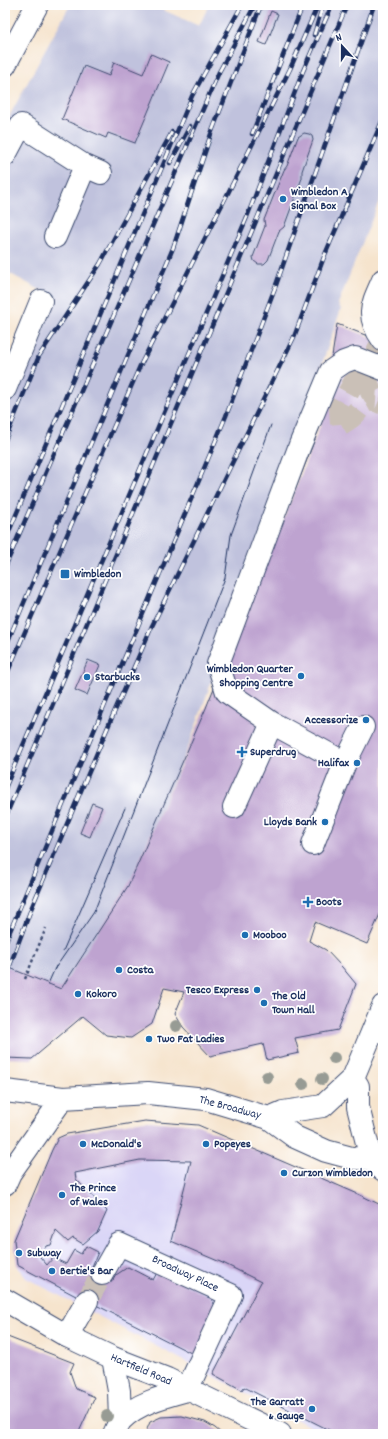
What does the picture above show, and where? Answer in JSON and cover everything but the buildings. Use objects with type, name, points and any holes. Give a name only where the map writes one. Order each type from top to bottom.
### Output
[{"type":"main road","points":[[5,65],[37,5]]},
{"type":"main road","points":[[5,155],[21,125],[93,170],[55,237]]},
{"type":"main road","points":[[383,280],[372,304],[372,318],[377,332],[383,340]]},
{"type":"main road","points":[[5,389],[41,301]]},
{"type":"main road","points":[[345,763],[272,722],[227,692],[218,664],[300,445],[331,371],[344,362],[355,358],[383,369]]},
{"type":"main road","points":[[234,807],[272,722]]},
{"type":"main road","points":[[313,844],[345,763],[363,727]]},
{"type":"main road","points":[[269,1118],[283,1112],[324,1106],[353,1078],[383,1006]]},
{"type":"main road","points":[[353,1078],[358,1086],[358,1107],[377,1164]]},
{"type":"main road","name":"The Broadway","points":[[5,1091],[63,1098],[148,1094],[206,1099],[269,1118],[295,1137],[326,1151],[377,1164]]},
{"type":"main road","points":[[7,1174],[63,1098]]},
{"type":"main road","name":"Broadway Place","points":[[102,1274],[119,1244],[231,1296],[187,1390]]},
{"type":"main road","name":"Hartfield Road","points":[[5,1300],[67,1336],[113,1358],[167,1379],[272,1432]]},
{"type":"main road","points":[[67,1336],[87,1301]]},
{"type":"main road","points":[[113,1358],[119,1391],[117,1427]]},
{"type":"main road","points":[[117,1427],[135,1409],[150,1402],[187,1390]]},
{"type":"path","points":[[25,979],[46,928]]},
{"type":"shaded area","points":[[70,5],[152,5],[199,26],[209,5],[383,5],[383,191],[338,304],[341,309],[191,740],[128,886],[61,989],[56,1004],[5,1003],[5,403],[27,349],[57,299],[5,271],[5,124]]},
{"type":"shaded area","points":[[145,1121],[198,1125],[383,1206],[383,1434],[324,1434],[26,1278],[18,1267],[14,1240],[58,1138],[67,1134]]},
{"type":"tunnel","points":[[383,344],[379,347],[367,373],[371,392],[376,401],[383,404]]},
{"type":"tunnel","points":[[341,424],[340,408],[353,384],[367,373]]},
{"type":"tunnel","points":[[341,424],[352,417],[365,402],[376,401]]},
{"type":"tunnel","points":[[87,1301],[102,1274]]},
{"type":"tram line","points":[[54,970],[94,912],[225,578],[231,535],[271,425]]},
{"type":"tram line","points":[[63,951],[125,808]]},
{"type":"tram line","points":[[48,984],[56,966]]},
{"type":"railway","points":[[5,541],[192,96],[242,5]]},
{"type":"railway","points":[[5,567],[219,72],[255,5]]},
{"type":"railway","points":[[5,648],[173,248],[211,134],[261,5]]},
{"type":"railway","points":[[252,134],[303,5]]},
{"type":"railway","points":[[5,678],[140,366],[290,69],[318,5]]},
{"type":"railway","points":[[5,788],[247,217],[303,71],[332,5]]},
{"type":"railway","points":[[5,818],[347,5]]},
{"type":"railway","points":[[5,943],[226,416],[276,285],[374,5]]},
{"type":"railway","points":[[314,35],[322,8]]},
{"type":"railway","points":[[9,968],[31,909],[152,626],[294,337],[324,257],[383,119]]},
{"type":"railway","points":[[170,163],[190,126]]},
{"type":"railway","points":[[5,440],[39,356],[100,264],[172,132]]},
{"type":"place","name":"Wimbledon A Signal Box","points":[[283,199]]},
{"type":"place","name":"Wimbledon","points":[[65,574]]},
{"type":"place","name":"Wimbledon Quarter Shopping Centre","points":[[301,676]]},
{"type":"place","name":"Starbucks","points":[[87,677]]},
{"type":"place","name":"Accessorize","points":[[366,720]]},
{"type":"place","name":"Superdrug","points":[[242,752]]},
{"type":"place","name":"Halifax","points":[[357,763]]},
{"type":"place","name":"Lloyds Bank","points":[[325,822]]},
{"type":"place","name":"Boots","points":[[308,902]]},
{"type":"place","name":"Mooboo","points":[[245,935]]},
{"type":"place","name":"Costa","points":[[119,970]]},
{"type":"place","name":"Tesco Express","points":[[257,990]]},
{"type":"place","name":"Kokoro","points":[[78,994]]},
{"type":"place","name":"The Old Town Hall","points":[[264,1003]]},
{"type":"place","name":"Two Fat Ladies","points":[[149,1039]]},
{"type":"place","name":"McDonald's","points":[[83,1144]]},
{"type":"place","name":"Popeyes","points":[[206,1144]]},
{"type":"place","name":"Curzon Wimbledon","points":[[284,1173]]},
{"type":"place","name":"The Prince of Wales","points":[[62,1195]]},
{"type":"place","name":"Subway","points":[[19,1253]]},
{"type":"place","name":"Bertie's Bar","points":[[52,1271]]},
{"type":"place","name":"The Garratt & Gauge","points":[[312,1409]]}]
